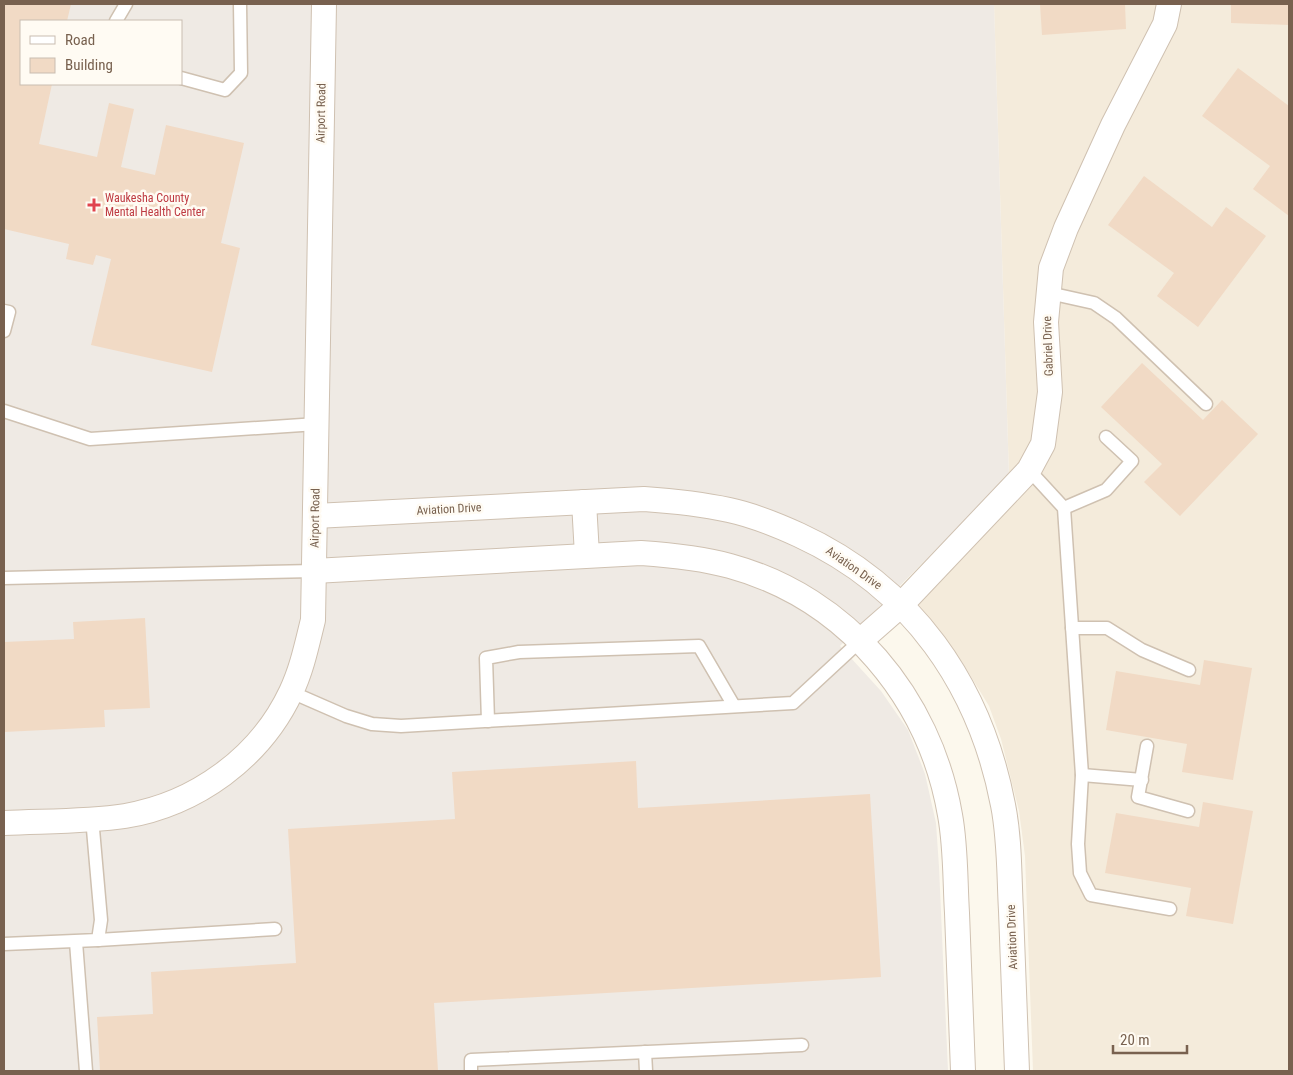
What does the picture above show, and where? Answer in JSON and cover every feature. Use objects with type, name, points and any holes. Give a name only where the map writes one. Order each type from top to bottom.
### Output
[{"type":"street","name":"Airport Road","points":[[4,823],[123,816],[179,801],[208,786],[220,778],[252,749],[275,719],[291,692],[305,657],[312,620],[314,571],[324,4]]},
{"type":"street","name":"Gabriel Drive","points":[[860,640],[901,605],[1029,470],[1043,444],[1050,392],[1046,322],[1051,268],[1066,228],[1113,125],[1165,24],[1169,4]]},
{"type":"street","name":"Aviation Drive","points":[[315,516],[644,499],[684,502],[731,510],[768,522],[821,545],[860,569],[901,605],[926,633],[957,677],[979,720],[992,759],[1004,807],[1008,856],[1017,1071]]},
{"type":"street","points":[[584,502],[587,556]]},
{"type":"street","points":[[314,571],[641,553],[691,557],[731,566],[770,580],[812,602],[848,629],[876,657],[904,693],[923,728],[939,768],[950,816],[955,865],[963,1071]]},
{"type":"lane","points":[[117,20],[126,4]]},
{"type":"lane","points":[[182,78],[225,90],[240,73],[240,4]]},
{"type":"lane","points":[[1048,293],[1094,303],[1116,318],[1206,404]]},
{"type":"lane","points":[[4,310],[9,312],[4,331]]},
{"type":"lane","points":[[4,411],[90,439],[317,424]]},
{"type":"lane","points":[[1064,508],[1106,490],[1132,461],[1106,437]]},
{"type":"lane","points":[[1029,470],[1064,508],[1082,775],[1078,844],[1080,873],[1091,895],[1170,910]]},
{"type":"lane","points":[[4,578],[314,571]]},
{"type":"lane","points":[[1072,628],[1107,628],[1142,650],[1189,670]]},
{"type":"lane","points":[[291,692],[346,716],[372,724],[401,726],[793,703],[860,640]]},
{"type":"lane","points":[[488,721],[486,658],[519,652],[699,646],[734,706]]},
{"type":"lane","points":[[1147,746],[1138,798],[1188,811]]},
{"type":"lane","points":[[1082,775],[1142,780]]},
{"type":"lane","points":[[92,818],[101,920],[98,940]]},
{"type":"lane","points":[[4,944],[76,942],[275,929]]},
{"type":"lane","points":[[76,942],[86,1071]]},
{"type":"lane","points":[[471,1071],[471,1060],[802,1045]]},
{"type":"lane","points":[[644,1052],[646,1071]]},
{"type":"shaded area","points":[[4,4],[994,4],[1009,476],[840,646],[881,691],[908,730],[925,774],[936,823],[948,1071],[4,1071]]},
{"type":"shaded area","points":[[994,4],[1289,4],[1289,1071],[1033,1071],[1025,856],[1019,811],[1001,739],[989,706],[962,662],[899,588],[1009,475]]},
{"type":"building","points":[[4,4],[71,4],[67,20],[20,20],[20,85],[52,85],[39,144],[97,157],[109,103],[134,109],[121,167],[155,175],[166,125],[244,143],[221,243],[240,248],[212,372],[91,345],[111,259],[96,255],[93,265],[66,259],[69,244],[4,229]]},
{"type":"building","points":[[1040,4],[1125,4],[1126,29],[1042,35]]},
{"type":"building","points":[[1231,4],[1289,4],[1289,25],[1231,23]]},
{"type":"building","points":[[1238,68],[1289,106],[1289,216],[1253,189],[1270,166],[1202,116]]},
{"type":"building","points":[[1144,176],[1212,227],[1226,207],[1266,236],[1198,327],[1157,296],[1174,273],[1108,225]]},
{"type":"building","points":[[1142,363],[1203,420],[1222,400],[1258,434],[1180,516],[1144,482],[1162,464],[1101,407]]},
{"type":"building","points":[[145,618],[150,708],[104,710],[105,727],[4,732],[4,642],[74,639],[73,622]]},
{"type":"building","points":[[1204,660],[1252,668],[1233,780],[1182,772],[1187,744],[1106,730],[1116,671],[1200,685]]},
{"type":"building","points":[[636,761],[638,808],[870,794],[881,977],[434,1003],[438,1071],[100,1071],[97,1017],[153,1014],[151,972],[296,963],[288,829],[455,819],[452,772]]},
{"type":"building","points":[[1203,802],[1253,811],[1233,924],[1186,916],[1191,888],[1105,873],[1116,813],[1199,827]]},
{"type":"place","name":"Waukesha County Mental Health Center","points":[[94,205]]}]
